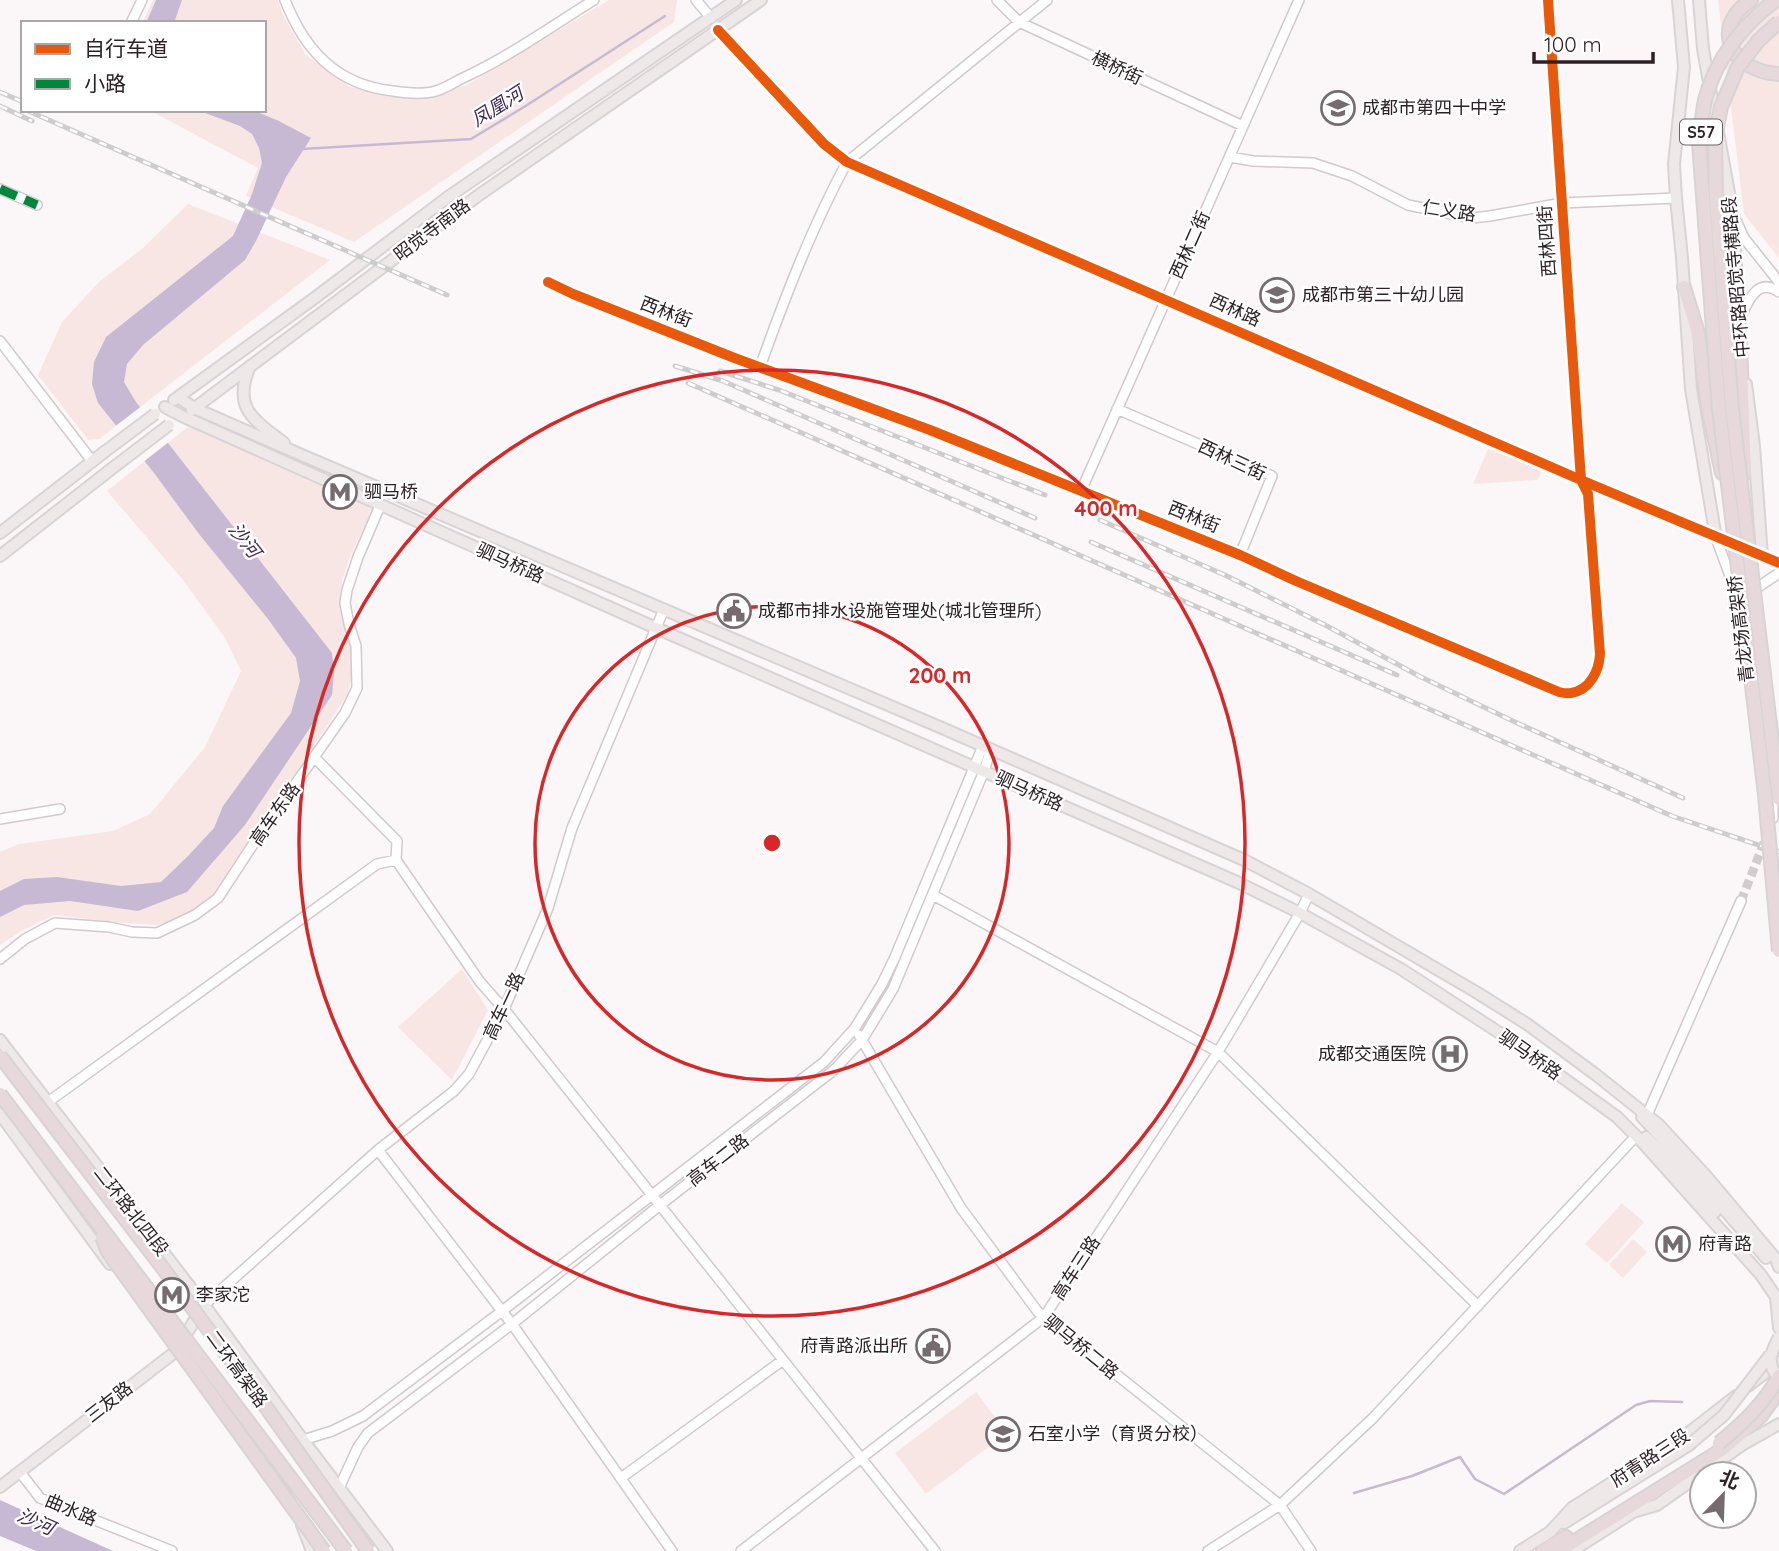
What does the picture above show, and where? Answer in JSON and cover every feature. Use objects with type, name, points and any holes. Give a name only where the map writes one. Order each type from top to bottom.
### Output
[{"type":"highway","points":[[1751,0],[1731,24],[1728,39],[1738,58],[1756,70],[1774,74]]},
{"type":"highway","name":"S57","points":[[1716,287],[1699,143],[1705,100],[1716,67],[1759,12],[1776,0]]},
{"type":"highway","name":"S57","points":[[1716,287],[1715,138],[1721,107],[1738,67],[1759,40],[1779,22]]},
{"type":"highway","points":[[1684,287],[1698,333],[1708,408],[1733,525]]},
{"type":"highway","name":"青龙场高架桥","points":[[1716,287],[1719,409],[1765,795],[1779,951]]},
{"type":"highway","name":"青龙场高架桥","points":[[1716,287],[1779,799]]},
{"type":"highway","points":[[1740,344],[1747,526]]},
{"type":"highway","name":"二环高架路","points":[[0,1056],[162,1267],[368,1551]]},
{"type":"highway","name":"二环高架路","points":[[0,1094],[346,1551]]},
{"type":"highway","points":[[97,1223],[108,1252],[324,1551]]},
{"type":"highway","points":[[162,1267],[181,1284],[377,1551]]},
{"type":"highway","points":[[1544,1551],[1719,1443],[1757,1408],[1779,1378]]},
{"type":"highway","points":[[1559,1551],[1723,1449],[1761,1416],[1779,1391]]},
{"type":"main road","name":"昭觉寺南路","points":[[0,533],[92,461],[448,197],[736,0]]},
{"type":"main road","name":"昭觉寺南路","points":[[0,556],[169,425],[479,195],[761,0]]},
{"type":"main road","points":[[1678,0],[1684,67],[1674,164],[1676,198],[1690,390],[1716,538]]},
{"type":"main road","name":"中环路昭觉寺横路段","points":[[1699,0],[1703,49],[1733,215],[1740,344],[1754,446],[1762,556]]},
{"type":"main road","points":[[250,366],[243,390],[244,403],[249,413],[297,453]]},
{"type":"main road","name":"驷马桥路","points":[[178,397],[194,408],[297,453],[1244,860],[1309,894],[1527,1024],[1660,1125],[1776,1259],[1779,1267]]},
{"type":"main road","name":"驷马桥路","points":[[165,407],[380,506],[1237,882],[1300,913],[1401,970],[1512,1041],[1646,1135],[1761,1275],[1776,1297],[1779,1328]]},
{"type":"main road","name":"二环路北四段","points":[[0,1040],[204,1305],[387,1551]]},
{"type":"main road","points":[[1629,1102],[1646,1135],[1779,1290]]},
{"type":"main road","points":[[0,1114],[300,1522],[312,1551]]},
{"type":"main road","points":[[1646,1135],[1675,1152],[1779,1273]]},
{"type":"main road","name":"三友路","points":[[0,1487],[175,1352],[204,1305]]},
{"type":"main road","points":[[1779,1337],[1772,1370],[1779,1378]]},
{"type":"main road","points":[[1550,1532],[1689,1445],[1724,1415],[1774,1358]]},
{"type":"main road","name":"府青路三段","points":[[1520,1551],[1550,1532],[1572,1508],[1682,1438],[1774,1358]]},
{"type":"main road","points":[[1633,1512],[1726,1452],[1779,1422]]},
{"type":"main road","name":"府青路三段","points":[[1572,1551],[1633,1512],[1657,1505],[1779,1422]]},
{"type":"street","points":[[132,21],[142,0]]},
{"type":"street","points":[[285,0],[305,41],[324,63],[348,78],[374,89],[403,93],[435,91],[476,72],[594,0]]},
{"type":"street","points":[[696,0],[711,18]]},
{"type":"street","name":"横桥街","points":[[997,0],[1019,22],[1243,126]]},
{"type":"street","points":[[760,367],[828,197],[847,162],[1047,0]]},
{"type":"street","name":"西林二街","points":[[1081,491],[1300,0]]},
{"type":"street","name":"西林四街","points":[[1548,0],[1581,480]]},
{"type":"street","name":"西林路","points":[[719,30],[824,144],[847,162],[1779,564]]},
{"type":"street","name":"仁义路","points":[[1230,157],[1253,161],[1314,163],[1352,176],[1408,205],[1472,218],[1562,203],[1676,198]]},
{"type":"street","points":[[0,189],[37,205]]},
{"type":"street","points":[[1733,215],[1744,238],[1779,282]]},
{"type":"street","name":"西林街","points":[[548,282],[760,367],[930,430],[1240,555],[1559,692],[1572,693],[1583,688],[1596,675],[1599,663],[1588,494],[1581,480]]},
{"type":"street","points":[[1739,320],[1753,293],[1766,287],[1779,292]]},
{"type":"street","points":[[0,341],[92,461]]},
{"type":"street","name":"西林三街","points":[[1117,410],[1272,476],[1240,555]]},
{"type":"street","name":"高车东路","points":[[0,959],[25,939],[55,923],[157,933],[195,915],[218,898],[345,713],[358,688],[356,646],[345,603],[358,557],[380,506]]},
{"type":"street","points":[[1716,538],[1739,600],[1759,766],[1773,801],[1773,818]]},
{"type":"street","points":[[1739,600],[1779,573]]},
{"type":"street","name":"高车一路","points":[[204,1305],[378,1150],[454,1091],[469,1074],[504,1009],[548,908],[572,828],[664,609]]},
{"type":"street","name":"高车二路","points":[[339,1488],[358,1447],[368,1433],[512,1324],[834,1070],[862,1040],[893,989],[933,895],[987,748]]},
{"type":"street","points":[[314,757],[397,841],[396,860],[480,982],[935,1551]]},
{"type":"street","name":"高车二路","points":[[303,1440],[332,1431],[363,1416],[824,1062],[855,1028],[881,984],[979,769]]},
{"type":"street","points":[[0,819],[60,810]]},
{"type":"street","points":[[48,1102],[377,864],[396,860]]},
{"type":"street","name":"高车三路","points":[[741,1551],[1044,1317],[1218,1052],[1309,894]]},
{"type":"street","points":[[933,895],[1218,1052],[1478,1306]]},
{"type":"street","points":[[1647,1115],[1741,901]]},
{"type":"street","name":"驷马桥二路","points":[[855,1028],[961,1208],[1038,1312],[1280,1505],[1311,1551]]},
{"type":"street","points":[[1208,1551],[1280,1505],[1373,1418],[1478,1306],[1646,1135]]},
{"type":"street","points":[[378,1150],[512,1324],[672,1551]]},
{"type":"street","points":[[621,1478],[783,1360]]},
{"type":"street","name":"曲水路","points":[[20,1472],[40,1498],[172,1551]]},
{"type":"shaded area","points":[[153,0],[278,0],[282,13],[305,54],[350,87],[417,99],[467,85],[609,0],[677,0],[674,22],[354,242],[246,196],[258,168],[153,112],[266,112],[266,21],[143,21]]},
{"type":"shaded area","points":[[1718,0],[1779,0],[1779,258],[1744,214]]},
{"type":"shaded area","points":[[188,204],[330,260],[99,439],[88,440],[38,375],[62,322],[100,281],[143,248]]},
{"type":"shaded area","points":[[189,426],[374,508],[352,552],[341,587],[341,610],[352,654],[348,694],[217,891],[203,904],[178,918],[157,925],[54,915],[0,945],[0,852],[19,844],[113,831],[150,814],[205,747],[241,671],[225,638],[183,580],[107,491]]},
{"type":"shaded area","points":[[1488,449],[1539,468],[1539,477],[1537,480],[1473,484]]},
{"type":"shaded area","points":[[462,969],[488,1010],[452,1080],[398,1027]]},
{"type":"shaded area","points":[[1622,1203],[1644,1222],[1607,1263],[1585,1244]]},
{"type":"shaded area","points":[[1633,1239],[1647,1252],[1623,1278],[1609,1265]]},
{"type":"shaded area","points":[[976,1392],[1007,1433],[926,1494],[895,1453]]},
{"type":"water","points":[[156,0],[182,0],[175,21],[147,21]]},
{"type":"water","points":[[202,112],[257,112],[311,138],[286,177],[245,260],[143,345],[127,364],[124,382],[136,402],[332,653],[332,695],[245,825],[187,892],[138,911],[70,901],[24,905],[0,917],[0,891],[24,879],[57,877],[121,886],[161,882],[214,828],[223,806],[291,713],[300,681],[296,658],[98,403],[92,384],[94,362],[106,337],[233,236],[252,194],[262,163],[252,134],[240,126]]},
{"type":"water","name":"沙河","points":[[0,1500],[113,1551],[36,1551],[0,1536]]},
{"type":"pier","points":[[143,405],[170,441],[142,463],[113,428]]},
{"type":"waterway","name":"凤凰河","points":[[302,149],[471,139],[665,16]]},
{"type":"waterway","points":[[1354,1493],[1412,1476],[1460,1457],[1475,1479],[1504,1494],[1636,1405],[1650,1401],[1682,1402]]},
{"type":"tunnel","points":[[1741,901],[1768,833]]},
{"type":"railway","points":[[0,92],[21,101]]},
{"type":"railway","points":[[0,106],[32,121]]},
{"type":"railway","points":[[31,112],[447,295]]},
{"type":"railway","points":[[675,366],[723,381],[1035,518]]},
{"type":"railway","points":[[720,371],[779,390],[1045,495]]},
{"type":"railway","points":[[688,383],[1672,816],[1779,852]]},
{"type":"railway","points":[[1100,520],[1227,576],[1419,676],[1683,798]]},
{"type":"railway","points":[[1091,542],[1397,675]]},
{"type":"marked path","points":[[0,189],[37,205]]},
{"type":"cycle path","points":[[548,282],[732,357],[930,430],[1240,555],[1559,692],[1578,691],[1592,679],[1600,654],[1588,494],[1581,480],[1548,0]]},
{"type":"cycle path","points":[[718,30],[824,144],[847,162],[1779,563]]},
{"type":"place","name":"成都市第四十中学","points":[[1338,108]]},
{"type":"place","name":"成都市第三十幼儿园","points":[[1277,295]]},
{"type":"place","name":"驷马桥","points":[[340,492]]},
{"type":"place","name":"成都市排水设施管理处(城北管理所)","points":[[734,611]]},
{"type":"place","name":"成都交通医院","points":[[1450,1054]]},
{"type":"place","name":"府青路","points":[[1673,1244]]},
{"type":"place","name":"李家沱","points":[[172,1295]]},
{"type":"place","name":"府青路派出所","points":[[933,1346]]},
{"type":"place","name":"石室小学（育贤分校）","points":[[1003,1434]]}]
